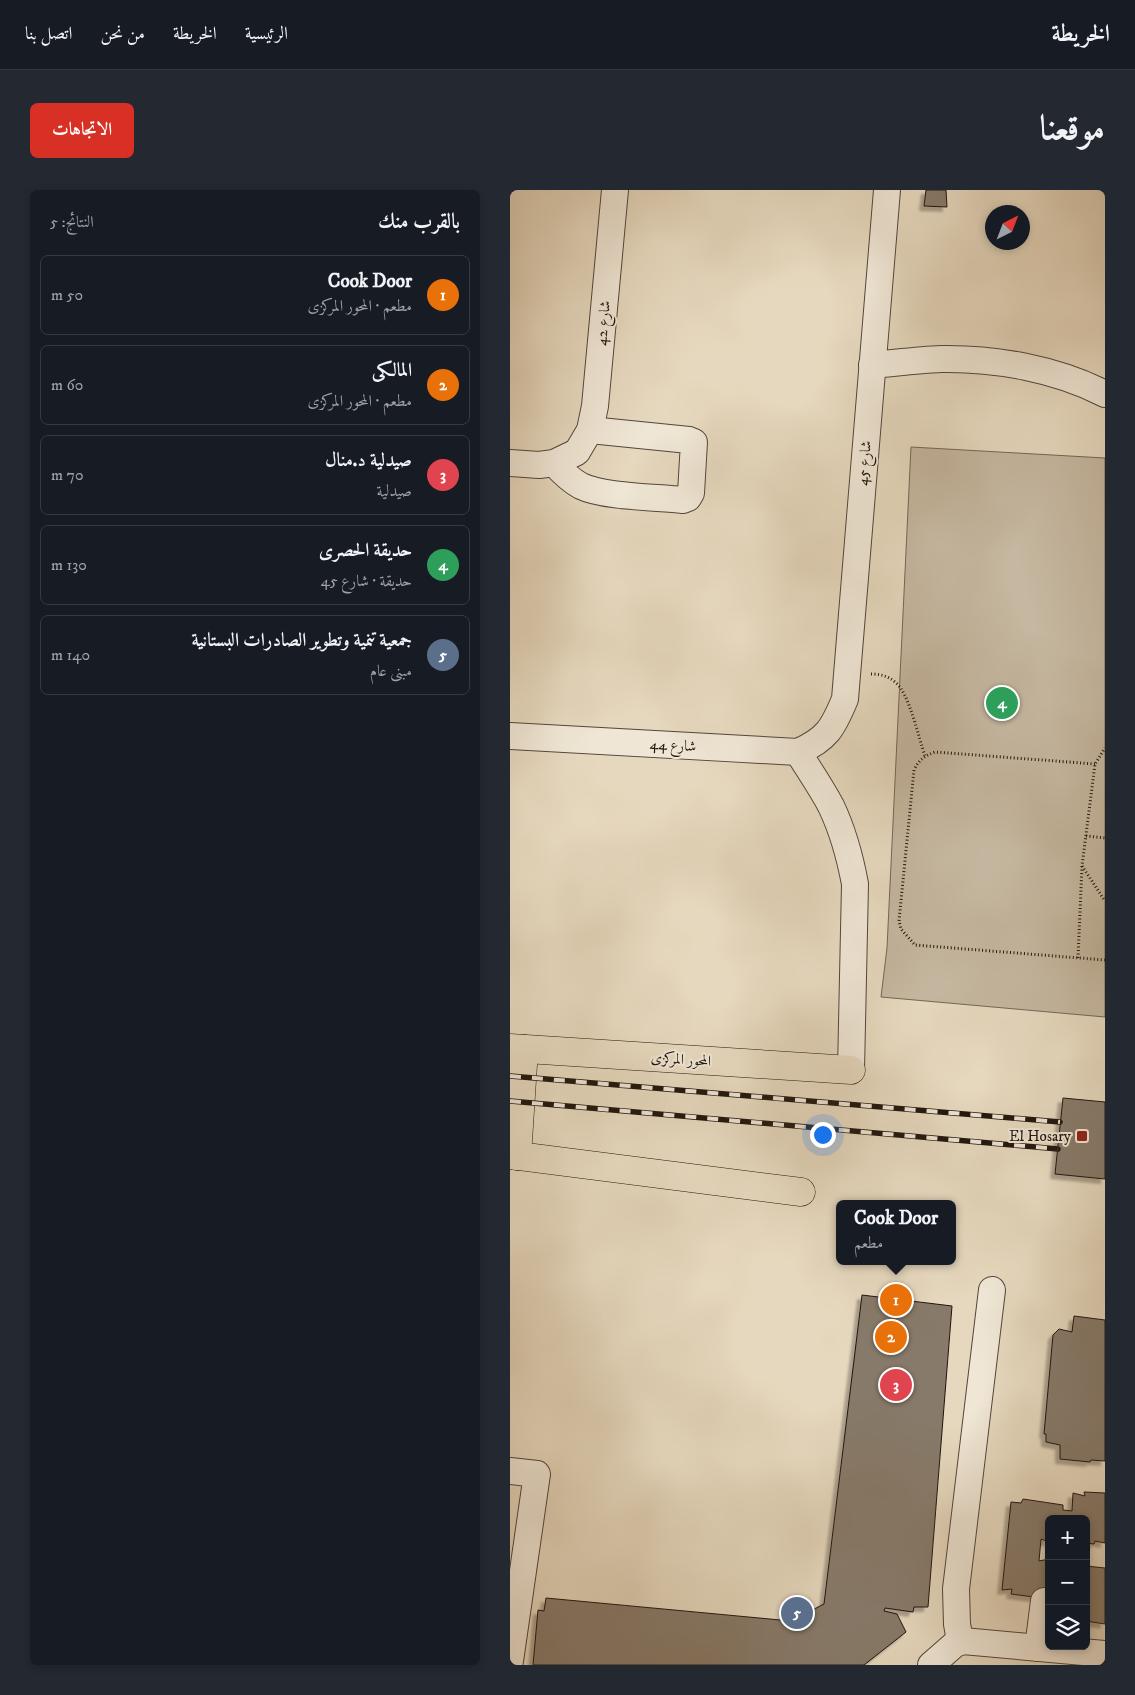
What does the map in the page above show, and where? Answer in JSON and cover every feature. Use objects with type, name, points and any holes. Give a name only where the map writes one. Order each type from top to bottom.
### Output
[{"type":"main road","name":"المحور المركزى","points":[[517,1048],[851,1070]]},
{"type":"main road","points":[[517,1048],[514,1156],[800,1192]]},
{"type":"street","name":"شارع 42","points":[[583,441],[595,406],[615,190]]},
{"type":"street","name":"شارع 45","points":[[798,752],[815,744],[828,731],[838,716],[845,699],[887,190]]},
{"type":"street","points":[[872,364],[942,359],[1016,364],[1075,381],[1105,394]]},
{"type":"street","points":[[510,463],[539,465],[554,463],[583,441],[689,440],[694,442],[695,447],[691,493],[688,498],[683,500],[599,492],[582,486],[566,476],[554,463]]},
{"type":"street","name":"شارع 44","points":[[510,736],[798,752]]},
{"type":"street","points":[[798,752],[830,804],[850,857],[855,884],[851,1070]]},
{"type":"street","points":[[960,1641],[957,1624],[956,1590],[992,1290]]},
{"type":"street","points":[[510,1471],[537,1474],[510,1662]]},
{"type":"street","points":[[1038,1648],[1044,1601]]},
{"type":"street","points":[[931,1665],[960,1641],[1105,1654]]},
{"type":"path","points":[[847,674],[886,676],[898,684],[905,695],[925,756]]},
{"type":"path","points":[[1078,958],[1082,866],[1095,764],[1105,748]]},
{"type":"path","points":[[1095,764],[935,752],[925,756],[918,762],[914,770],[899,921],[901,929],[915,945],[1105,960]]},
{"type":"path","points":[[1086,836],[1105,838]]},
{"type":"path","points":[[1082,866],[1105,901]]},
{"type":"shaded area","points":[[911,447],[1105,458],[1105,1017],[881,997],[887,948]]},
{"type":"building","points":[[926,190],[946,190],[947,207],[924,206]]},
{"type":"building","name":"El Hosary","points":[[1063,1098],[1105,1102],[1105,1179],[1055,1174]]},
{"type":"building","points":[[862,1295],[952,1306],[928,1607],[914,1607],[913,1612],[885,1608],[884,1611],[897,1614],[906,1632],[864,1665],[533,1665],[538,1610],[544,1611],[546,1598],[791,1621],[824,1604]]},
{"type":"building","points":[[1074,1316],[1105,1320],[1105,1461],[1091,1460],[1090,1462],[1060,1459],[1060,1445],[1046,1442],[1046,1434],[1044,1434],[1053,1335],[1059,1329],[1072,1332]]},
{"type":"building","points":[[1084,1492],[1105,1493],[1105,1543],[1095,1541],[1094,1544],[1090,1544],[1090,1515],[1045,1515],[1045,1540],[1041,1539],[1039,1561],[1045,1560],[1045,1598],[1011,1594],[1012,1589],[1002,1590],[1011,1502],[1021,1503],[1023,1499],[1063,1505],[1063,1510],[1072,1511],[1073,1493],[1085,1496]]},
{"type":"building","points":[[1090,1566],[1105,1568],[1105,1624],[1090,1622]]},
{"type":"railway","points":[[510,1076],[1060,1122]]},
{"type":"railway","points":[[510,1101],[1058,1149]]},
{"type":"place","name":"حديقة الحصرى","points":[[1002,703]]},
{"type":"place","name":"El Hosary","points":[[1082,1136]]},
{"type":"place","name":"Cook Door","points":[[896,1300]]},
{"type":"place","name":"المالكى","points":[[891,1337]]},
{"type":"place","name":"صيدلية د.منال","points":[[896,1385]]},
{"type":"place","name":"جمعية تنمية وتطوير الصادرات البستانية","points":[[797,1613]]}]
